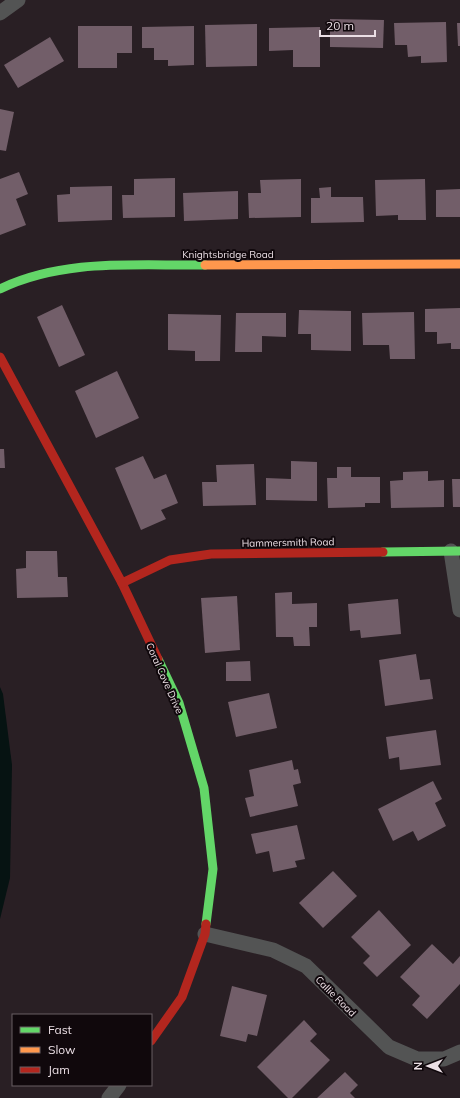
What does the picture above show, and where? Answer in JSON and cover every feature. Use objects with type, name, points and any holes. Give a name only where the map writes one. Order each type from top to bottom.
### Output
[{"type":"street","points":[[0,13],[18,0]]},
{"type":"street","name":"Knightsbridge Road","points":[[0,289],[18,280],[45,271],[82,266],[460,264]]},
{"type":"street","name":"Coral Cove Drive","points":[[0,357],[122,583],[178,703],[204,788],[213,869],[205,934],[182,997],[152,1040]]},
{"type":"street","points":[[456,551],[460,610]]},
{"type":"street","name":"Hammersmith Road","points":[[122,583],[170,560],[211,554],[456,551]]},
{"type":"street","name":"Callie Road","points":[[205,934],[273,950],[306,966],[389,1047],[417,1059],[444,1059],[460,1052]]},
{"type":"street","points":[[109,1098],[118,1086]]},
{"type":"shaded area","points":[[0,687],[3,694],[12,765],[10,878],[0,919]]},
{"type":"building","points":[[330,19],[384,20],[383,48],[330,47]]},
{"type":"building","points":[[446,22],[447,62],[421,63],[421,56],[408,57],[407,45],[395,45],[394,23]]},
{"type":"building","points":[[457,23],[460,23],[460,46],[458,46]]},
{"type":"building","points":[[257,24],[257,66],[206,67],[205,25]]},
{"type":"building","points":[[78,26],[132,26],[132,53],[117,53],[117,68],[78,68]]},
{"type":"building","points":[[194,26],[194,65],[168,66],[168,60],[154,60],[154,48],[142,48],[142,27]]},
{"type":"building","points":[[320,27],[320,67],[293,67],[293,50],[269,51],[269,28]]},
{"type":"building","points":[[50,37],[64,61],[18,88],[4,65]]},
{"type":"building","points":[[0,109],[14,112],[6,151],[0,150]]},
{"type":"building","points":[[19,172],[28,194],[16,199],[26,225],[0,235],[0,179]]},
{"type":"building","points":[[175,178],[175,217],[123,218],[122,195],[134,195],[134,179]]},
{"type":"building","points":[[301,179],[301,217],[249,218],[248,193],[261,193],[260,180]]},
{"type":"building","points":[[425,179],[426,220],[398,220],[398,215],[376,216],[375,180]]},
{"type":"building","points":[[112,186],[112,220],[58,222],[57,195],[70,194],[70,187]]},
{"type":"building","points":[[331,187],[331,197],[363,197],[364,222],[311,223],[311,198],[320,198],[319,188]]},
{"type":"building","points":[[460,189],[460,217],[436,217],[436,190]]},
{"type":"building","points":[[238,191],[238,219],[184,221],[183,193]]},
{"type":"building","points":[[62,305],[85,355],[59,367],[37,317]]},
{"type":"building","points":[[460,308],[460,349],[451,349],[451,343],[437,344],[437,332],[425,332],[425,309]]},
{"type":"building","points":[[299,310],[351,311],[351,351],[311,350],[311,334],[298,334]]},
{"type":"building","points":[[414,312],[415,359],[390,359],[389,345],[363,345],[362,313]]},
{"type":"building","points":[[236,313],[286,313],[286,337],[262,336],[262,352],[235,352]]},
{"type":"building","points":[[168,314],[221,315],[220,361],[195,361],[195,351],[168,350]]},
{"type":"building","points":[[117,371],[139,418],[96,438],[75,391]]},
{"type":"building","points":[[0,449],[4,449],[5,468],[0,468]]},
{"type":"building","points":[[143,456],[154,479],[166,474],[178,503],[161,510],[166,519],[141,530],[115,468]]},
{"type":"building","points":[[291,461],[317,462],[317,501],[266,500],[266,478],[291,479]]},
{"type":"building","points":[[254,464],[256,505],[203,506],[202,482],[217,482],[216,465]]},
{"type":"building","points":[[337,467],[351,467],[351,477],[380,477],[380,503],[365,503],[365,507],[328,508],[327,478],[337,478]]},
{"type":"building","points":[[428,471],[428,481],[444,480],[444,507],[391,508],[390,481],[403,480],[403,472]]},
{"type":"building","points":[[452,479],[460,479],[460,507],[453,507]]},
{"type":"building","points":[[26,551],[57,551],[58,577],[67,577],[68,597],[17,598],[16,569],[26,568]]},
{"type":"building","points":[[292,592],[292,604],[317,603],[317,627],[309,627],[310,646],[294,646],[293,637],[276,637],[275,593]]},
{"type":"building","points":[[237,596],[240,650],[205,653],[201,598]]},
{"type":"building","points":[[398,599],[401,634],[361,638],[360,630],[350,631],[348,604]]},
{"type":"building","points":[[416,654],[420,680],[430,679],[433,699],[385,706],[379,660]]},
{"type":"building","points":[[250,661],[251,681],[226,681],[226,662]]},
{"type":"building","points":[[269,693],[277,728],[236,737],[228,702]]},
{"type":"building","points":[[436,730],[441,765],[400,770],[399,757],[389,759],[386,737]]},
{"type":"building","points":[[292,760],[294,770],[298,769],[301,783],[293,785],[298,806],[250,817],[245,798],[254,796],[249,770]]},
{"type":"building","points":[[433,781],[442,799],[435,803],[446,826],[418,841],[413,831],[393,841],[378,809]]},
{"type":"building","points":[[297,825],[305,859],[295,861],[297,867],[273,872],[269,851],[256,854],[251,834]]},
{"type":"building","points":[[333,871],[357,896],[323,928],[299,903]]},
{"type":"building","points":[[379,910],[411,945],[377,977],[363,963],[370,956],[351,937]]},
{"type":"building","points":[[432,944],[453,964],[460,956],[460,984],[427,1019],[412,1005],[420,996],[400,977]]},
{"type":"building","points":[[232,986],[267,995],[257,1036],[248,1034],[246,1042],[220,1036]]},
{"type":"building","points":[[304,1020],[317,1034],[310,1041],[330,1060],[292,1098],[288,1098],[257,1067]]},
{"type":"building","points":[[345,1072],[358,1085],[350,1093],[355,1098],[317,1098]]},
{"type":"traffic: fast","points":[[0,289],[24,279],[49,272],[75,268],[127,265],[205,265]]},
{"type":"traffic: fast","points":[[383,552],[460,551]]},
{"type":"traffic: fast","points":[[158,659],[179,703],[204,788],[213,869],[206,924]]},
{"type":"traffic: slow","points":[[205,265],[460,264]]},
{"type":"traffic: jam","points":[[0,357],[122,583],[158,659]]},
{"type":"traffic: jam","points":[[122,583],[170,560],[211,554],[383,552]]},
{"type":"traffic: jam","points":[[152,1040],[182,997],[205,934],[206,924]]}]
